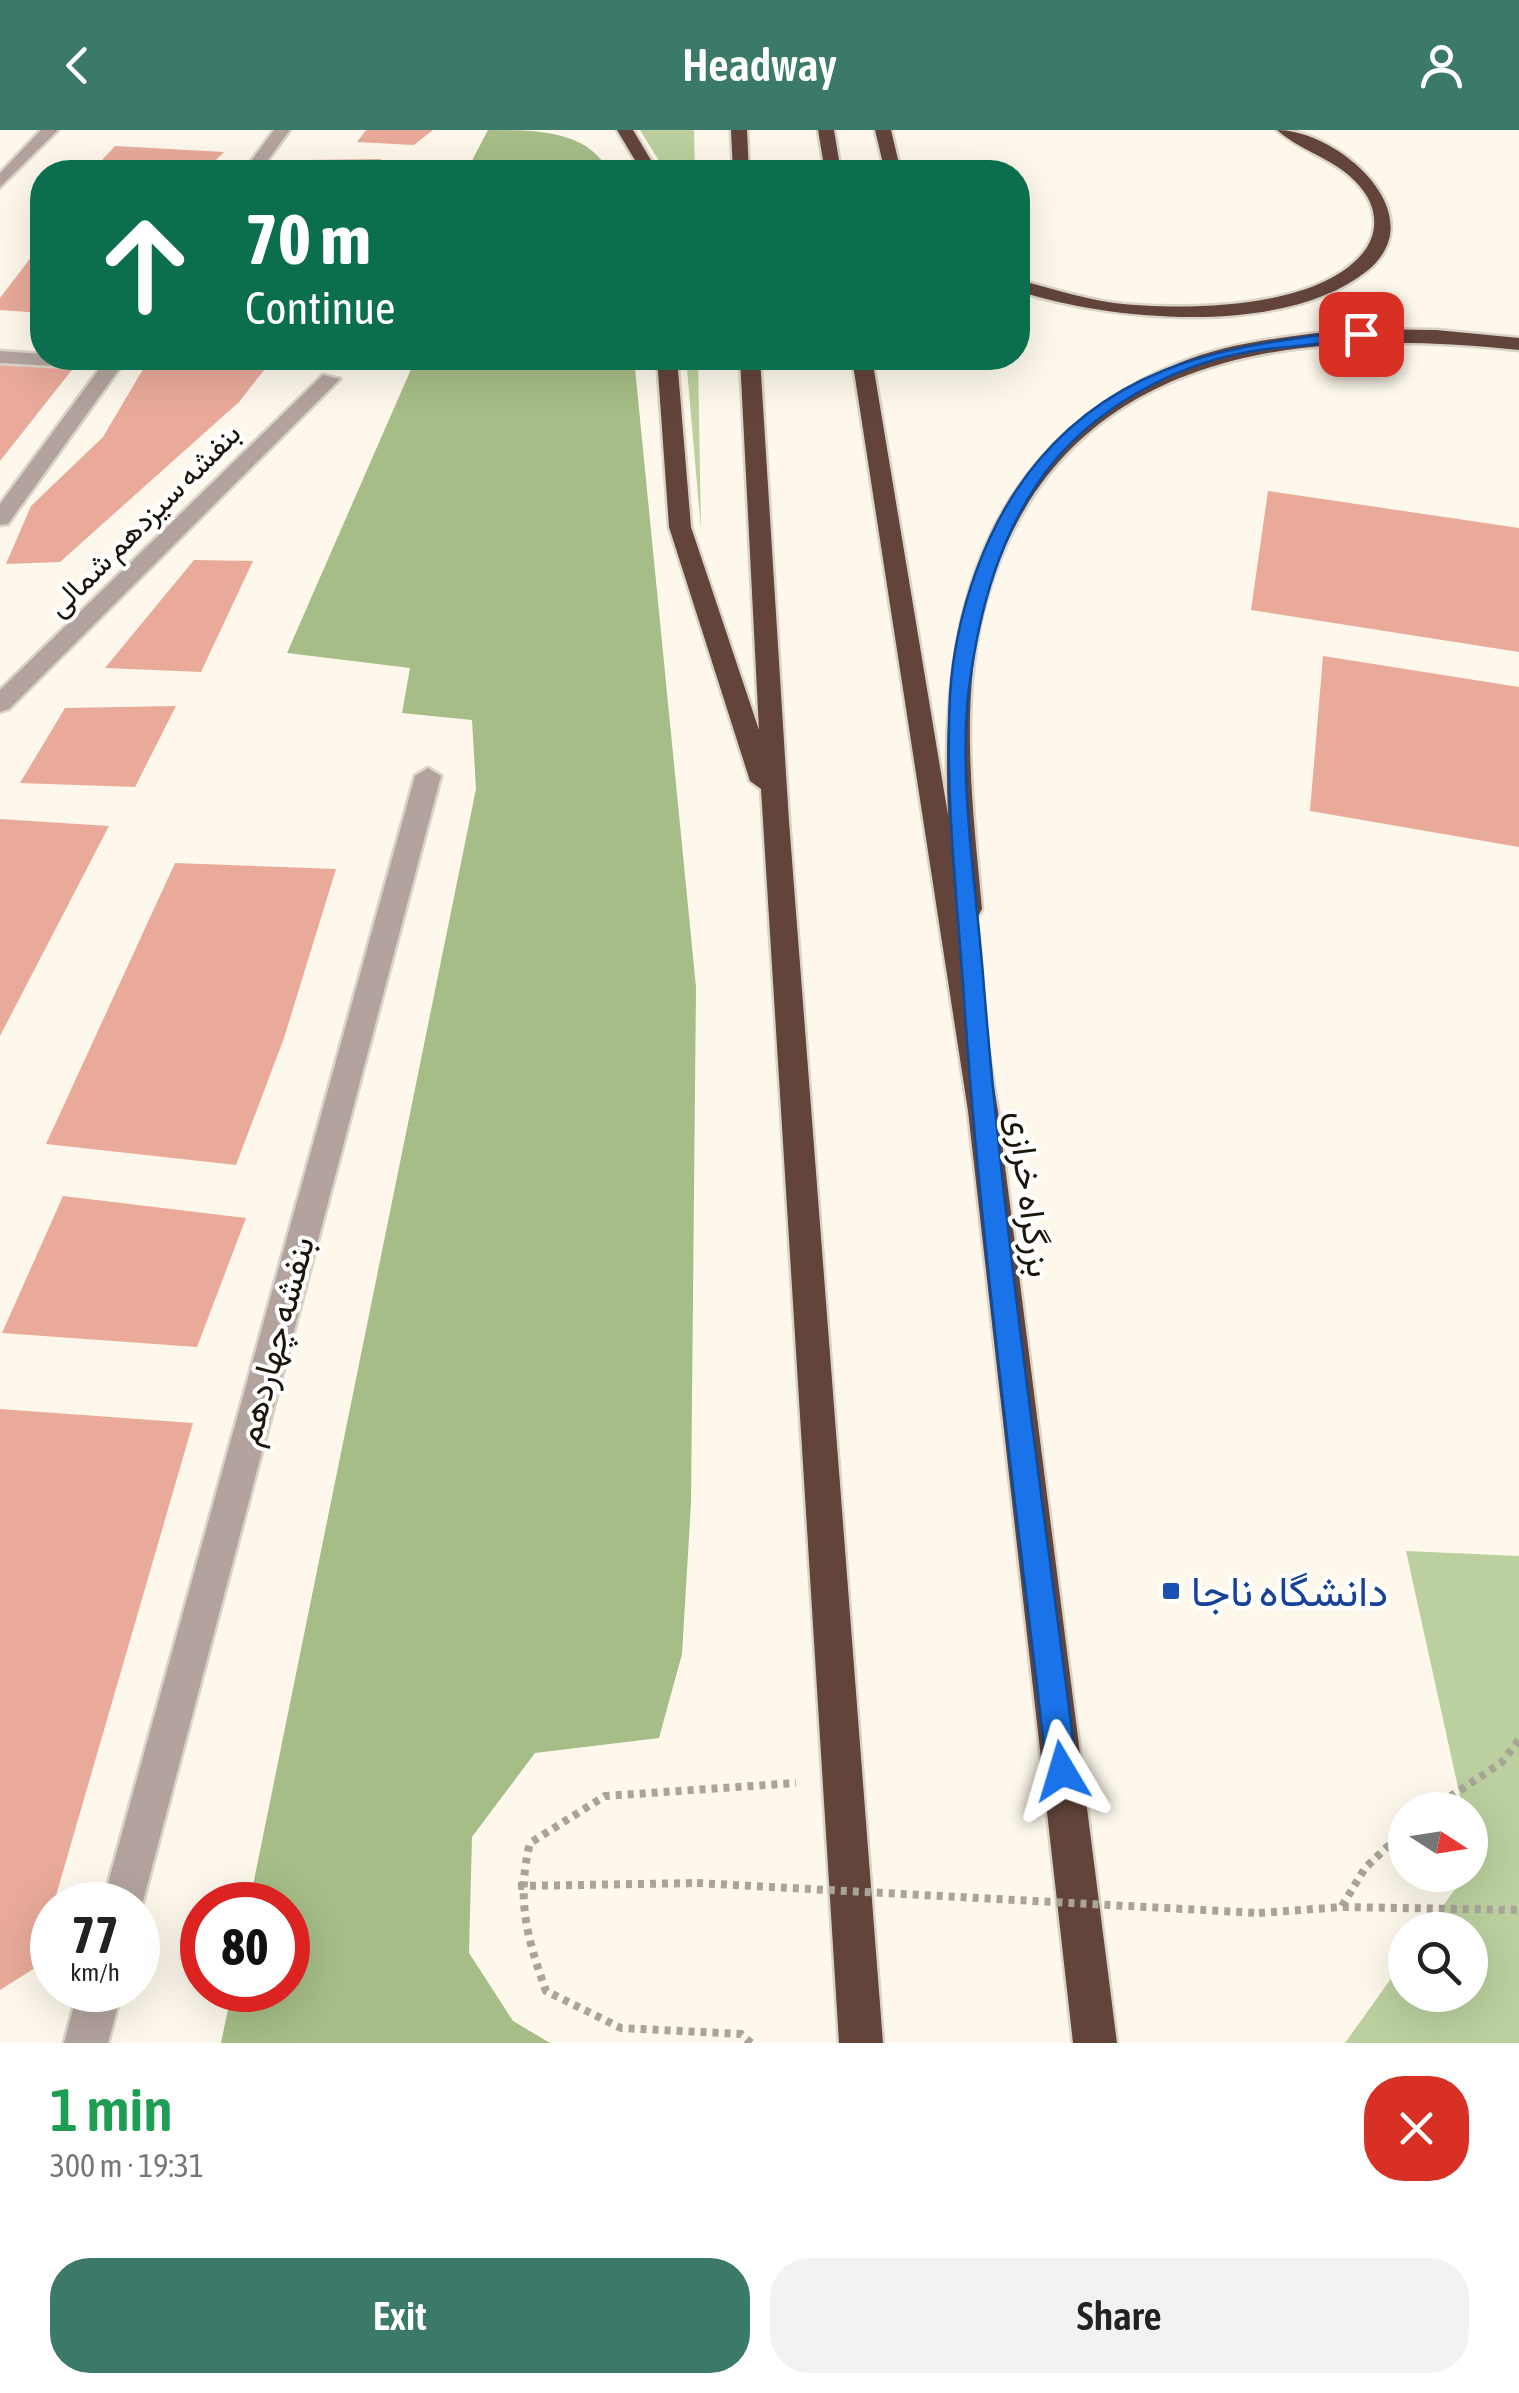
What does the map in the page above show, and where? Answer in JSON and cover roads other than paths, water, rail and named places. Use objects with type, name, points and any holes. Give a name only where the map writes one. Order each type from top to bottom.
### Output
[{"type":"highway","points":[[625,130],[643,160]]},
{"type":"highway","points":[[739,130],[740,160]]},
{"type":"highway","points":[[826,130],[831,160]]},
{"type":"highway","points":[[882,130],[890,160]]},
{"type":"highway","points":[[1030,288],[1086,303],[1186,311],[1282,300],[1319,289],[1358,270],[1378,250],[1386,228],[1383,205],[1350,164],[1285,130]]},
{"type":"highway","points":[[982,1111],[960,797],[959,692],[976,598],[1007,519],[1044,463],[1089,420],[1127,392],[1166,372],[1243,348],[1361,334],[1519,344]]},
{"type":"highway","points":[[668,370],[680,526],[776,821]]},
{"type":"highway","points":[[751,370],[776,821],[862,2043]]},
{"type":"highway","name":"بزرگراه خرازی","points":[[864,370],[982,1111],[1095,2043]]},
{"type":"street","points":[[0,182],[50,130]]},
{"type":"street","points":[[260,160],[282,130]]},
{"type":"street","points":[[0,337],[30,338]]},
{"type":"street","points":[[0,357],[30,359]]},
{"type":"street","points":[[0,519],[108,370]]},
{"type":"street","name":"بنفشه سیزدهم شمالی","points":[[0,704],[330,379]]},
{"type":"street","name":"بنفشه چهاردهم","points":[[129,1882],[428,776]]},
{"type":"street","points":[[86,2043],[94,2012]]},
{"type":"place","name":"دانشگاه ناجا","points":[[1171,1591]]}]
